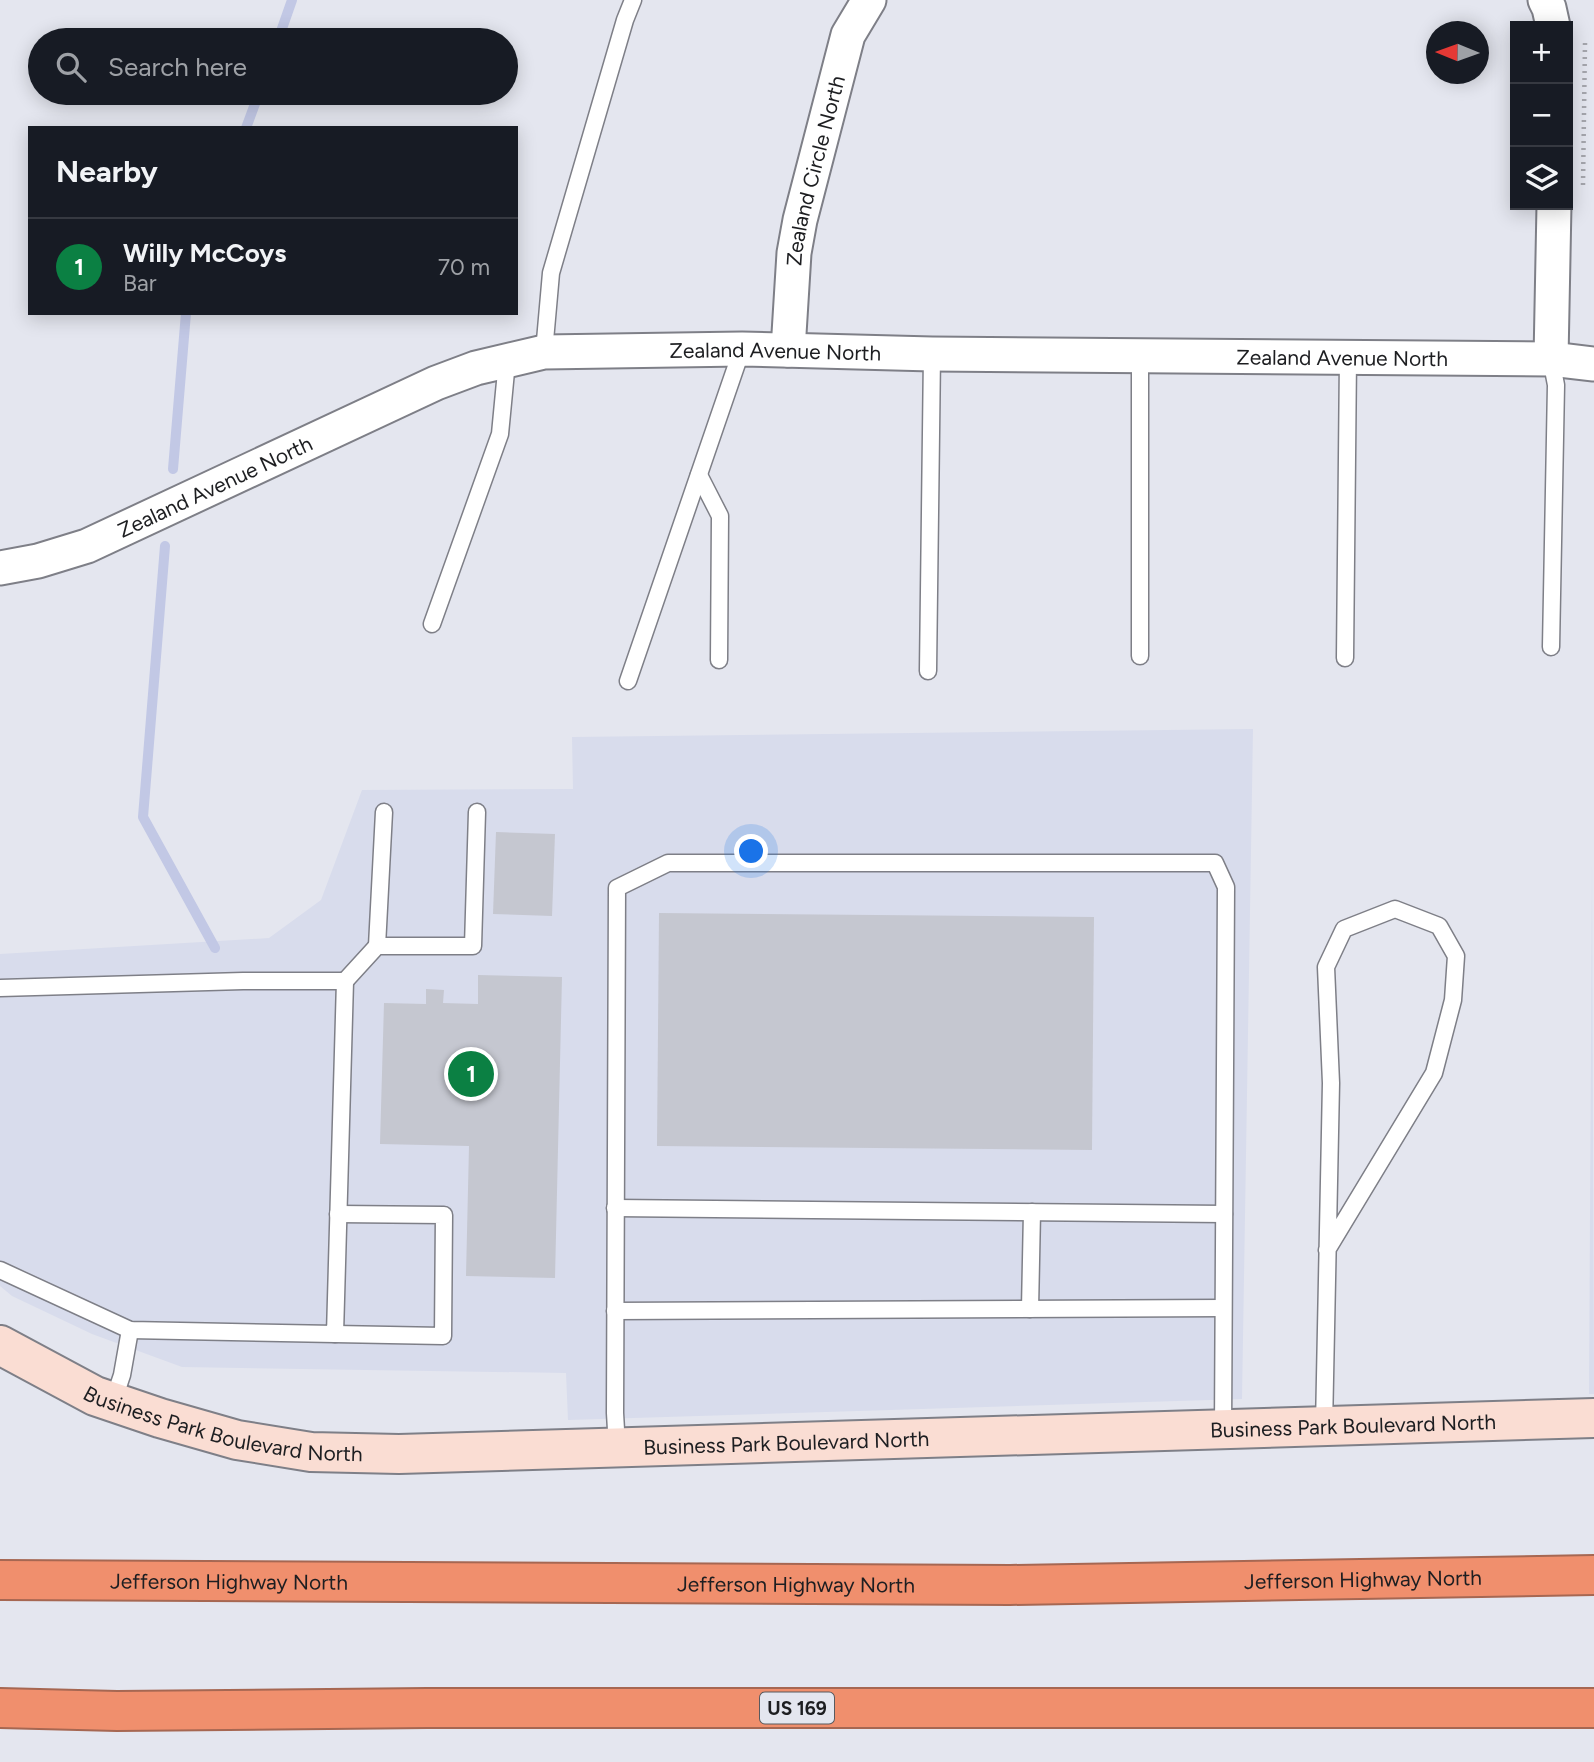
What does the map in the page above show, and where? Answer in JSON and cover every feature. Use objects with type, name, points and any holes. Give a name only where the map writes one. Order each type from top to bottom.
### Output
[{"type":"highway","name":"Jefferson Highway North","points":[[0,1580],[1010,1585],[1594,1575]]},
{"type":"highway","name":"US 169","points":[[0,1708],[117,1711],[427,1708],[1594,1708]]},
{"type":"highway","points":[[0,1725],[117,1711]]},
{"type":"street","points":[[1545,0],[1552,21]]},
{"type":"street","name":"Zealand Circle North","points":[[788,350],[794,253],[800,220],[848,35],[860,2]]},
{"type":"street","points":[[1551,359],[1553,210]]},
{"type":"street","name":"Zealand Avenue North","points":[[0,568],[38,561],[88,546],[436,383],[476,368],[544,352],[742,349],[932,354],[1551,359],[1594,364]]},
{"type":"street","name":"Business Park Boulevard North","points":[[0,1345],[95,1396],[160,1419],[237,1440],[311,1452],[399,1454],[1594,1418]]},
{"type":"lane","points":[[544,352],[551,273],[625,20],[634,0]]},
{"type":"lane","points":[[628,681],[742,349]]},
{"type":"lane","points":[[928,671],[932,354]]},
{"type":"lane","points":[[1140,356],[1140,656]]},
{"type":"lane","points":[[1345,658],[1348,357]]},
{"type":"lane","points":[[1550,647],[1556,385],[1551,359]]},
{"type":"lane","points":[[432,624],[500,434],[506,361]]},
{"type":"lane","points":[[699,475],[720,516],[719,660]]},
{"type":"lane","points":[[335,1334],[345,981],[377,946],[384,812]]},
{"type":"lane","points":[[377,946],[473,946],[477,812]]},
{"type":"lane","points":[[618,1447],[615,1413],[617,888],[668,863],[1215,863],[1226,887],[1223,1430]]},
{"type":"lane","points":[[1324,1427],[1327,1250],[1331,1083],[1326,967],[1344,929],[1395,909],[1439,926],[1456,957],[1453,1000],[1434,1073],[1327,1250]]},
{"type":"lane","points":[[0,988],[345,981]]},
{"type":"lane","points":[[615,1208],[1224,1214]]},
{"type":"lane","points":[[1030,1309],[1032,1212]]},
{"type":"lane","points":[[0,1270],[130,1330],[443,1336],[444,1214],[338,1214]]},
{"type":"lane","points":[[615,1311],[1223,1308]]},
{"type":"lane","points":[[113,1402],[122,1375],[130,1330]]},
{"type":"shaded area","points":[[1253,729],[1242,1399],[568,1420],[566,1373],[182,1367],[92,1334],[12,1296],[0,1286],[0,954],[269,938],[321,900],[362,790],[573,789],[572,737]]},
{"type":"shaded area","points":[[1592,862],[1594,1394],[1589,1394]]},
{"type":"building","points":[[496,832],[555,834],[552,916],[493,914]]},
{"type":"building","points":[[659,913],[1094,917],[1092,1150],[657,1146]]},
{"type":"building","points":[[478,975],[562,977],[555,1278],[466,1276],[469,1146],[380,1144],[384,1003],[426,1004],[426,989],[444,990],[443,1003],[478,1004]]},
{"type":"waterway","points":[[282,28],[292,0]]},
{"type":"waterway","points":[[247,126],[255,105]]},
{"type":"waterway","points":[[173,469],[186,315]]},
{"type":"waterway","points":[[165,546],[143,817],[215,948]]},
{"type":"place","name":"Willy McCoys","points":[[471,1074]]}]
